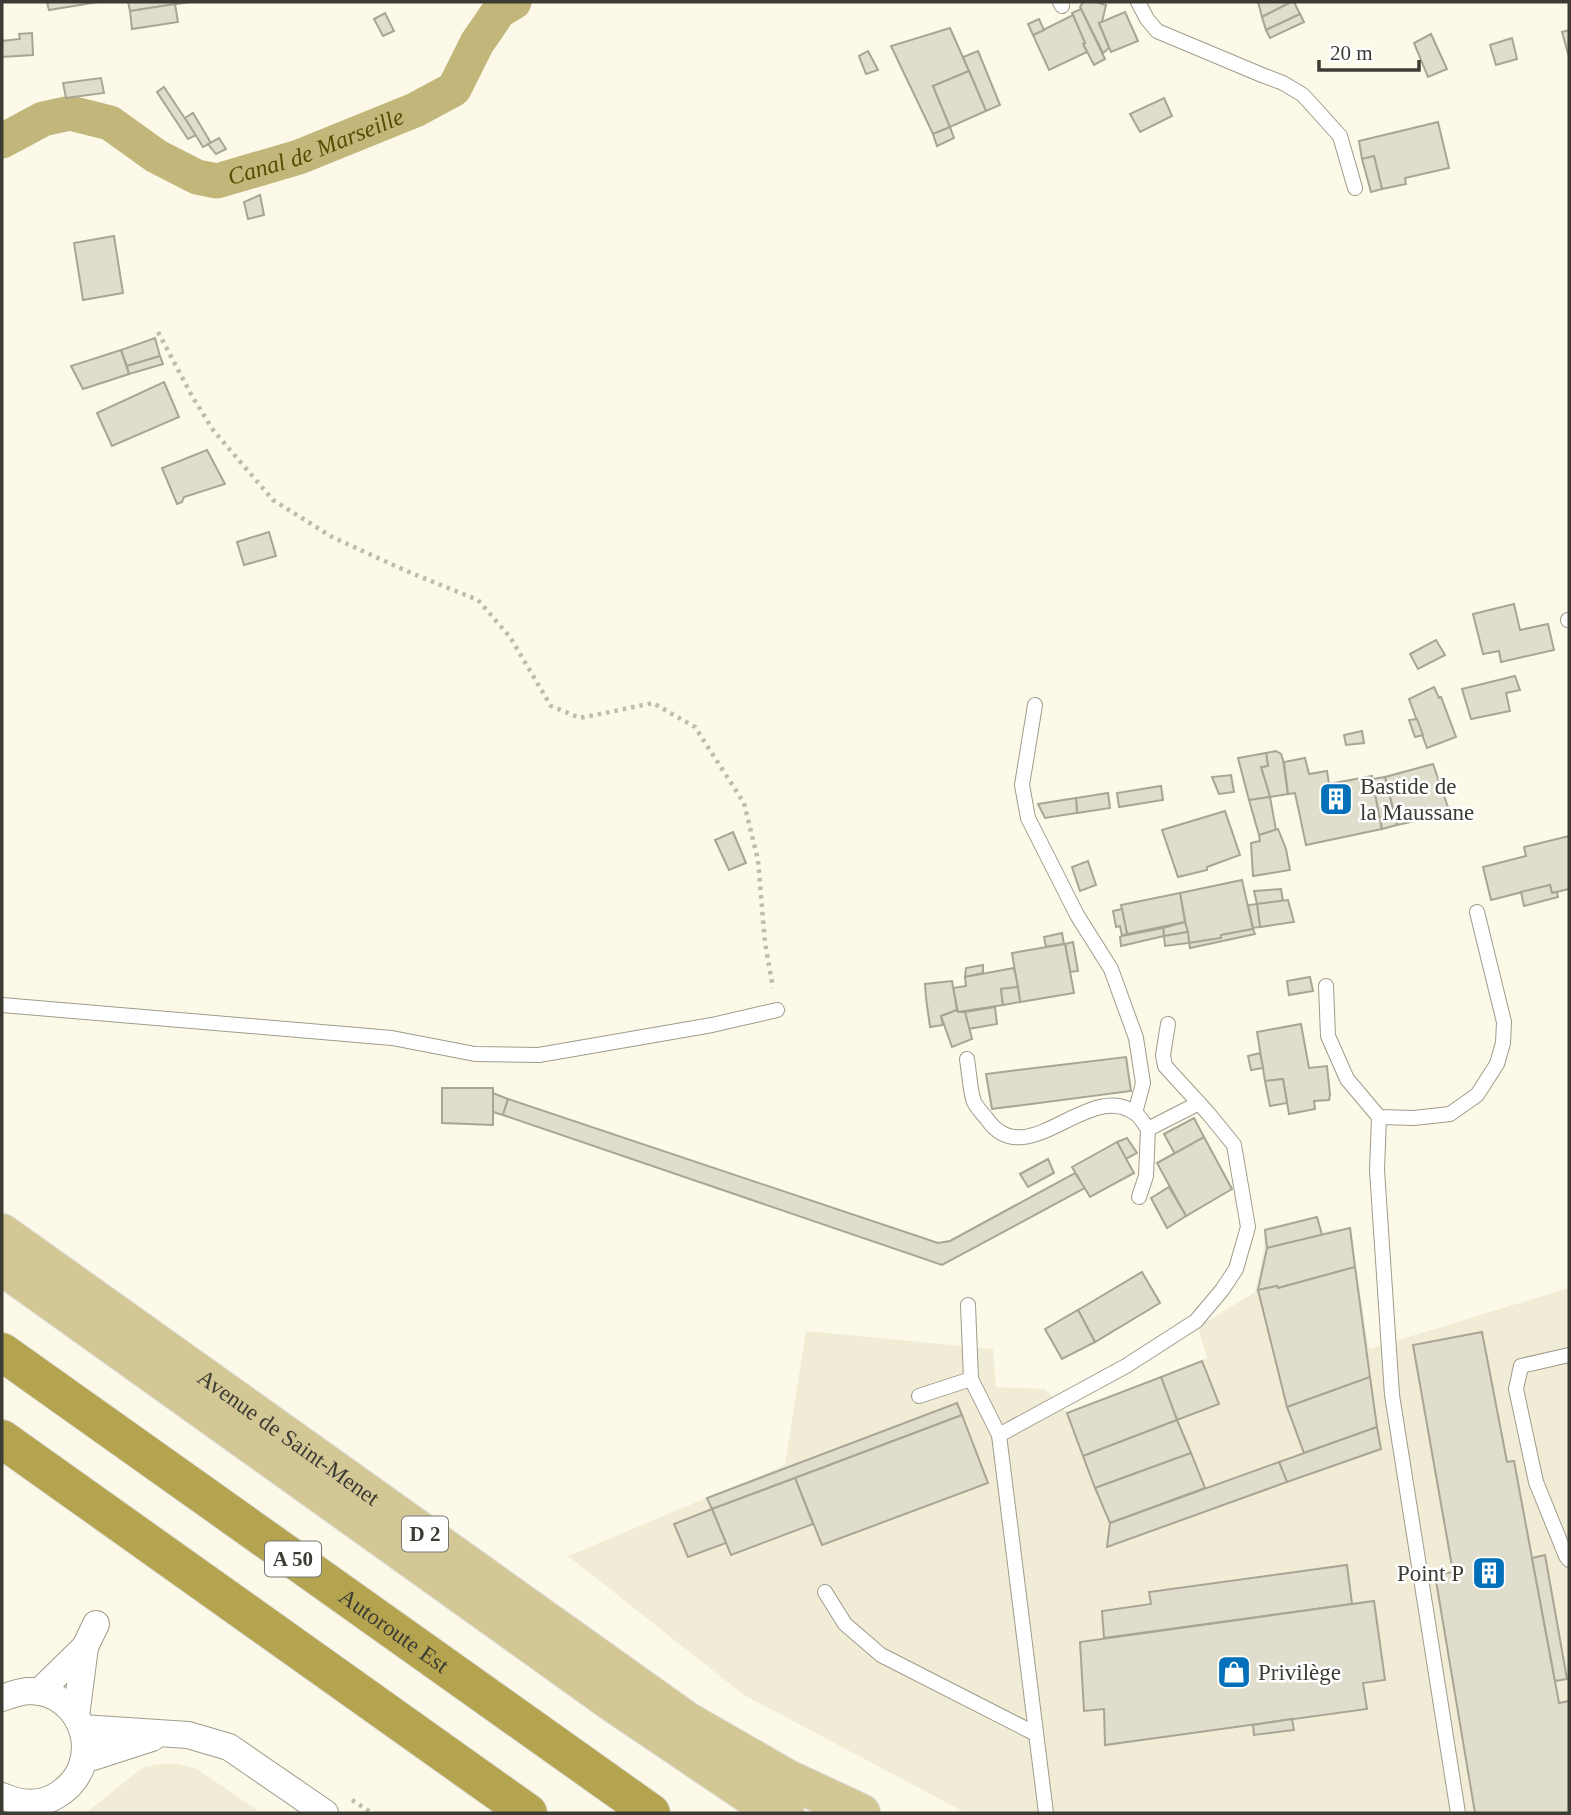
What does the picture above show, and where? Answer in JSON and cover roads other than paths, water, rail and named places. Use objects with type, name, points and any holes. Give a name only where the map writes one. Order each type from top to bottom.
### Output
[{"type":"highway","name":"Autoroute Est","points":[[2,1352],[651,1813]]},
{"type":"highway","points":[[2,1439],[528,1813]]},
{"type":"main road","name":"Avenue de Saint-Menet","points":[[2,1233],[687,1721],[788,1779],[861,1813]]},
{"type":"main road","name":"Avenue de Saint-Menet","points":[[2,1266],[616,1705],[748,1794],[785,1813]]},
{"type":"street","points":[[9,1803],[47,1807],[77,1777],[84,1760],[85,1744],[79,1722],[90,1636],[14,1692]]},
{"type":"street","points":[[14,1692],[60,1700],[79,1722],[188,1735],[229,1747],[325,1813]]},
{"type":"street","points":[[84,1760],[165,1734]]},
{"type":"lane","points":[[1138,2],[1157,31],[1283,83],[1303,95],[1340,136],[1355,188]]},
{"type":"lane","points":[[1035,705],[1022,785],[1028,818],[1077,915],[1111,969],[1136,1038],[1143,1083],[1135,1113]]},
{"type":"lane","points":[[1379,1116],[1414,1118],[1450,1114],[1477,1095],[1497,1064],[1503,1043],[1504,1022],[1477,912]]},
{"type":"lane","points":[[1326,986],[1328,1037],[1346,1079],[1379,1116],[1377,1170],[1392,1395],[1458,1813]]},
{"type":"lane","points":[[2,1005],[392,1038],[475,1054],[539,1055],[712,1025],[777,1010]]},
{"type":"lane","points":[[999,1435],[1126,1366],[1196,1321],[1236,1269],[1248,1227],[1234,1145],[1165,1066],[1163,1055],[1168,1024]]},
{"type":"lane","points":[[967,1059],[974,1101],[992,1127],[1007,1136],[1025,1138],[1101,1106],[1117,1105],[1135,1113],[1148,1129],[1146,1176],[1139,1197]]},
{"type":"lane","points":[[1148,1129],[1199,1103]]},
{"type":"lane","points":[[968,1305],[971,1379],[999,1435],[1046,1813]]},
{"type":"lane","points":[[1569,1355],[1521,1366],[1516,1389],[1536,1482],[1569,1560]]},
{"type":"lane","points":[[919,1396],[971,1379]]},
{"type":"lane","points":[[825,1592],[845,1625],[881,1655],[1036,1734]]},
{"type":"waterway","name":"Canal de Marseille","points":[[2,141],[43,119],[70,113],[110,123],[156,156],[197,177],[217,181],[299,157],[415,110],[454,89],[477,43],[499,11],[514,2]]},
{"type":"place","name":"Bastide de la Maussane","points":[[1336,799]]},
{"type":"place","name":"Point P","points":[[1489,1573]]},
{"type":"place","name":"Privilège","points":[[1234,1672]]}]
